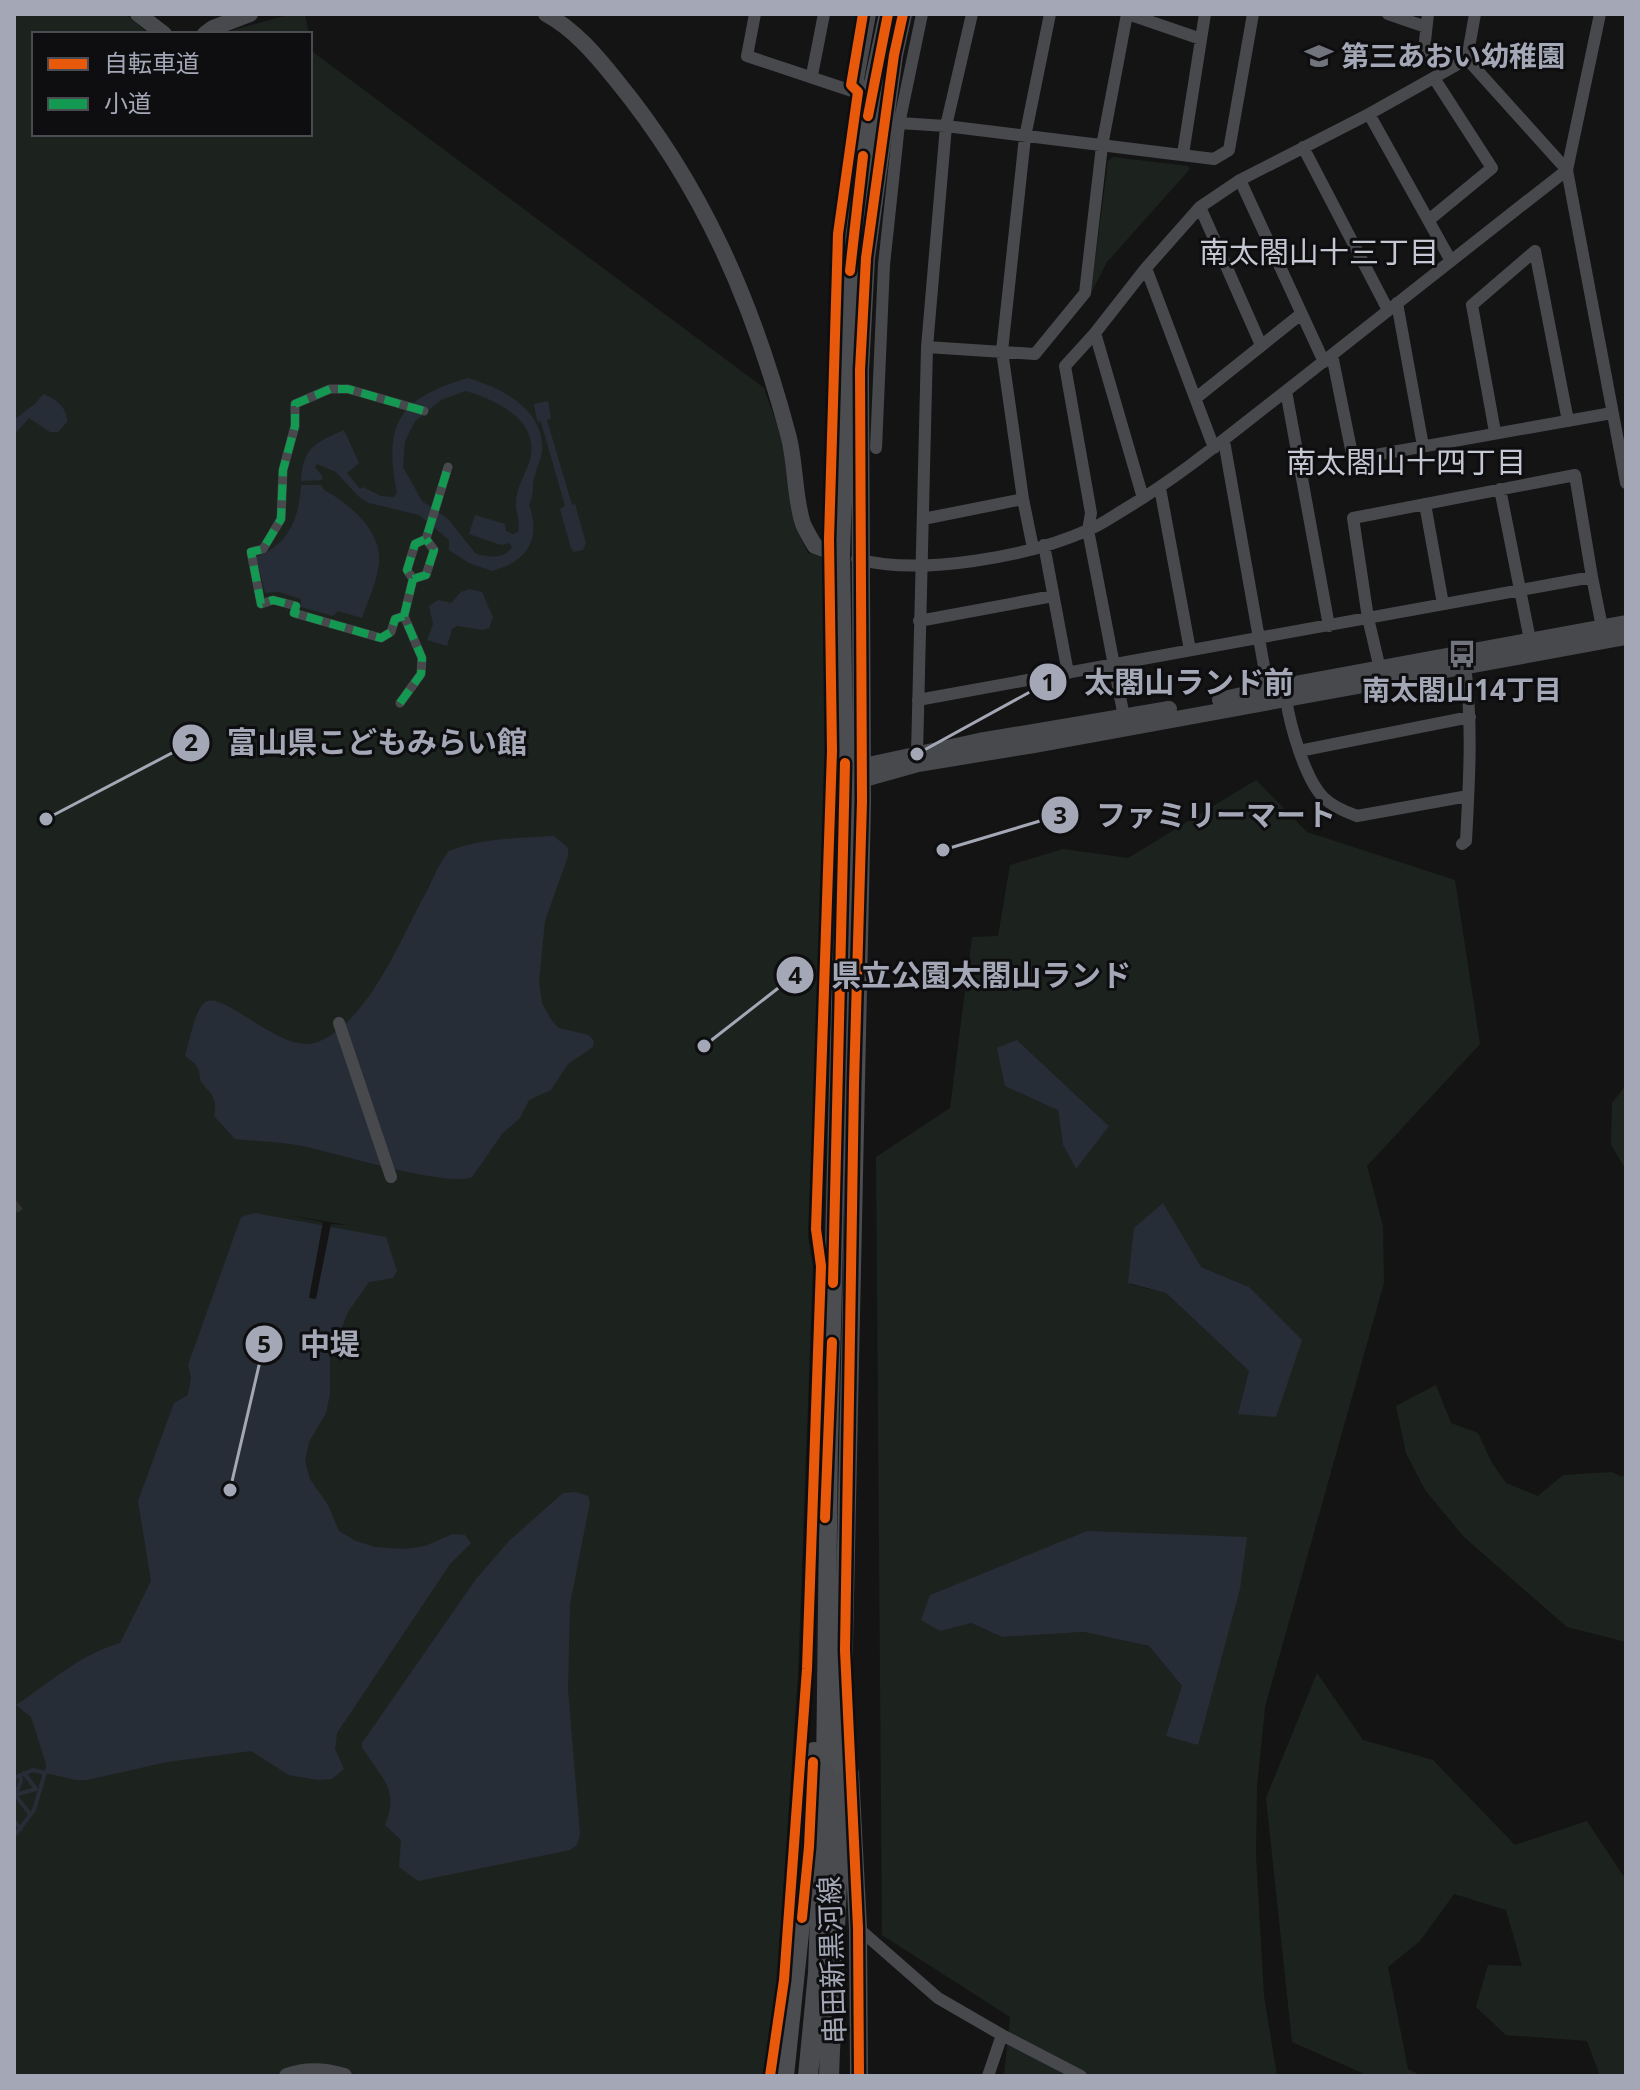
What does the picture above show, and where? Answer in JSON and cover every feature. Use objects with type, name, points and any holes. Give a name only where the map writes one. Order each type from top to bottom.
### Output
[{"type":"main road","name":"串田新黒河線","points":[[859,2076],[858,1928],[845,1650],[853,775],[841,555],[850,258],[866,95],[888,14]]},
{"type":"main road","name":"串田新黒河線","points":[[785,2076],[809,1847],[829,1445],[861,561],[860,370],[866,258],[894,55],[903,14]]},
{"type":"main road","name":"串田新黒河線","points":[[829,1445],[833,1778]]},
{"type":"main road","name":"串田新黒河線","points":[[833,1778],[845,1650]]},
{"type":"main road","points":[[808,2076],[833,1778]]},
{"type":"main road","points":[[829,2076],[833,1778]]},
{"type":"street","points":[[138,14],[161,32]]},
{"type":"street","points":[[208,32],[250,14]]},
{"type":"street","points":[[546,14],[563,23],[634,102],[683,173],[726,253],[753,318],[789,437],[804,525],[815,546],[878,564],[921,565],[982,560],[1088,530],[1160,488],[1219,444],[1567,170]]},
{"type":"street","points":[[755,14],[747,56],[866,95]]},
{"type":"street","points":[[812,75],[824,14]]},
{"type":"street","points":[[866,95],[858,79],[870,14]]},
{"type":"street","points":[[876,448],[884,265],[899,123],[922,14]]},
{"type":"street","points":[[917,754],[927,347],[946,126],[972,14]]},
{"type":"street","points":[[1050,14],[1025,137],[1002,351],[1023,499],[1053,596],[1068,673]]},
{"type":"street","points":[[927,347],[1035,354],[1085,293],[1102,146],[1128,14],[1201,39]]},
{"type":"street","points":[[1183,154],[1205,14]]},
{"type":"street","points":[[899,123],[1214,159],[1229,150],[1253,14]]},
{"type":"street","points":[[1388,14],[1427,21],[1423,59]]},
{"type":"street","points":[[1124,717],[1088,530],[1091,513],[1065,366],[1200,207],[1240,180],[1369,114],[1467,59],[1475,14]]},
{"type":"street","points":[[1600,14],[1567,170],[1626,483]]},
{"type":"street","points":[[1467,59],[1567,170]]},
{"type":"street","points":[[1430,219],[1492,168],[1434,78]]},
{"type":"street","points":[[1369,114],[1451,261]]},
{"type":"street","points":[[1303,147],[1393,307],[1423,446]]},
{"type":"street","points":[[1240,180],[1301,314],[1328,359],[1353,459],[1612,413]]},
{"type":"street","points":[[1200,207],[1261,345]]},
{"type":"street","points":[[1495,432],[1472,305],[1535,251],[1568,421]]},
{"type":"street","points":[[1146,268],[1196,398],[1219,444],[1268,689]]},
{"type":"street","points":[[1196,398],[1301,314]]},
{"type":"street","points":[[1095,333],[1143,498]]},
{"type":"street","points":[[404,616],[395,619],[391,632],[381,638],[294,613],[296,606],[273,600],[261,604],[251,552],[263,549],[281,519],[283,470],[295,426],[295,404],[330,389],[348,389],[424,411]]},
{"type":"street","points":[[1286,391],[1329,626]]},
{"type":"street","points":[[400,703],[421,674],[422,658],[404,616],[413,579],[407,570],[415,544],[426,539],[448,467]]},
{"type":"street","points":[[1380,669],[1368,618],[1353,518],[1500,489],[1575,475],[1602,627]]},
{"type":"street","points":[[1160,488],[1190,650]]},
{"type":"street","points":[[1500,489],[1530,640]]},
{"type":"street","points":[[923,519],[1023,499]]},
{"type":"street","points":[[1425,504],[1443,604]]},
{"type":"street","points":[[413,579],[426,575],[430,563],[434,550],[426,539]]},
{"type":"street","points":[[918,700],[1592,577]]},
{"type":"street","points":[[919,621],[1053,596]]},
{"type":"street","points":[[853,775],[1080,731],[1124,717],[1626,623]]},
{"type":"street","points":[[853,775],[917,754],[1286,699],[1626,637]]},
{"type":"street","points":[[1462,844],[1466,841],[1470,717],[1465,666]]},
{"type":"street","points":[[1286,699],[1299,751],[1323,797],[1344,811],[1357,816],[1468,796]]},
{"type":"street","points":[[1299,751],[1470,717]]},
{"type":"street","points":[[339,1023],[391,1177]]},
{"type":"street","points":[[858,1928],[938,1998],[1081,2076]]},
{"type":"street","points":[[988,2076],[1002,2035]]},
{"type":"street","points":[[287,2076],[301,2071],[332,2072],[344,2076]]},
{"type":"shaded area","points":[[14,14],[125,14],[147,32],[32,32],[32,136],[312,136],[312,47],[313,52],[764,388],[782,440],[795,527],[808,553],[824,557],[829,749],[808,1236],[813,1267],[798,1675],[777,1982],[763,2076],[363,2076],[309,2067],[275,2076],[14,2076]]},
{"type":"shaded area","points":[[292,14],[305,14],[309,32],[225,32]]},
{"type":"shaded area","points":[[1113,157],[1188,166],[1190,169],[1107,262],[1091,293],[1108,161]]},
{"type":"shaded area","points":[[468,378],[507,394],[529,412],[541,436],[541,454],[529,505],[533,518],[532,539],[514,562],[492,571],[469,563],[449,550],[449,540],[419,515],[369,503],[358,496],[336,472],[317,464],[315,467],[322,480],[301,481],[304,461],[312,448],[344,430],[359,463],[347,473],[360,489],[363,487],[381,496],[394,497],[397,493],[392,448],[401,417],[426,395]],"holes":[[[466,391],[491,400],[514,414],[529,434],[530,460],[516,497],[518,532],[513,534],[506,531],[505,524],[475,515],[469,534],[501,545],[509,543],[512,547],[509,551],[496,556],[476,554],[448,519],[422,501],[403,467],[405,441],[415,421],[441,400]]]},
{"type":"shaded area","points":[[43,394],[66,412],[67,422],[58,432],[50,432],[29,418],[14,435],[15,419]]},
{"type":"shaded area","points":[[548,401],[551,418],[547,420],[586,543],[583,550],[574,552],[560,509],[565,506],[534,404]]},
{"type":"shaded area","points":[[301,485],[321,485],[354,511],[375,540],[379,551],[378,570],[362,618],[338,611],[333,616],[301,607],[301,599],[279,592],[265,593],[256,557],[277,545],[290,529],[298,509]]},
{"type":"shaded area","points":[[469,589],[482,592],[493,617],[489,628],[457,626],[452,629],[447,646],[427,640],[433,624],[429,606],[438,600],[451,603],[461,592]]},
{"type":"shaded area","points":[[1256,780],[1307,832],[1455,880],[1480,1044],[1367,1166],[1383,1226],[1384,1283],[1265,1707],[1257,1787],[1256,1856],[1264,1996],[1277,2076],[1004,2076],[1010,2017],[882,1935],[876,1157],[950,1108],[972,937],[998,936],[1010,865],[1063,849],[1128,858]],"holes":[[[1017,1040],[1108,1125],[1076,1169],[1063,1145],[1058,1110]],[[1201,1267],[1249,1287],[1276,1417],[1249,1371],[1166,1293],[1129,1284]],[[987,1573],[1223,1657],[1182,1686],[1149,1646],[1084,1632],[1002,1637],[971,1623],[930,1595]]]},
{"type":"shaded area","points":[[554,836],[568,848],[568,856],[545,921],[539,982],[542,1003],[559,1028],[589,1035],[594,1041],[593,1047],[568,1064],[551,1090],[529,1100],[520,1118],[502,1134],[472,1177],[438,1177],[297,1145],[235,1139],[214,1116],[213,1096],[200,1080],[196,1066],[185,1056],[194,1022],[203,1004],[211,1001],[223,1004],[287,1040],[303,1044],[318,1042],[337,1031],[369,996],[449,851],[487,841]]},
{"type":"shaded area","points":[[1017,1040],[1109,1126],[1076,1169],[1063,1145],[1058,1110],[1005,1086],[997,1048]]},
{"type":"shaded area","points":[[1626,1085],[1626,1170],[1611,1145],[1612,1103]]},
{"type":"shaded area","points":[[1163,1203],[1201,1267],[1249,1287],[1302,1340],[1276,1417],[1238,1414],[1249,1371],[1166,1293],[1128,1283],[1134,1228]]},
{"type":"shaded area","points":[[255,1213],[386,1237],[397,1271],[393,1278],[369,1282],[348,1312],[330,1358],[330,1394],[326,1413],[309,1442],[305,1461],[310,1479],[328,1505],[339,1531],[375,1547],[404,1549],[425,1546],[453,1534],[465,1535],[471,1543],[450,1564],[337,1733],[335,1749],[344,1769],[332,1779],[289,1775],[251,1751],[167,1762],[87,1780],[45,1773],[46,1764],[31,1717],[16,1705],[78,1662],[120,1643],[151,1581],[138,1501],[174,1403],[188,1395],[191,1378],[188,1365],[241,1217]]},
{"type":"shaded area","points":[[1436,1385],[1451,1423],[1478,1433],[1492,1463],[1506,1483],[1538,1496],[1563,1475],[1612,1472],[1622,1477],[1626,1472],[1626,1642],[1567,1627],[1464,1537],[1425,1490],[1406,1453],[1396,1406]]},
{"type":"shaded area","points":[[576,1492],[588,1496],[590,1502],[570,1604],[568,1690],[580,1835],[577,1845],[570,1850],[418,1881],[399,1867],[401,1840],[385,1825],[389,1813],[389,1793],[362,1743],[476,1579],[509,1541],[563,1493]]},
{"type":"shaded area","points":[[1087,1531],[1247,1537],[1240,1589],[1198,1745],[1166,1736],[1182,1686],[1149,1646],[1084,1632],[1002,1637],[971,1623],[940,1631],[921,1620],[930,1595]]},
{"type":"shaded area","points":[[1317,1673],[1363,1740],[1433,1760],[1515,1845],[1587,1821],[1626,1880],[1626,2076],[1600,2076],[1587,2041],[1506,2035],[1476,2007],[1488,1965],[1522,1966],[1506,1910],[1454,1894],[1420,1941],[1388,1967],[1408,2069],[1422,2076],[1369,2076],[1292,2042],[1266,1798]]},
{"type":"pier","points":[[289,1215],[347,1225],[331,1224],[316,1299],[309,1298],[323,1222]]},
{"type":"waterway","points":[[14,1778],[33,1770],[45,1773],[34,1810],[14,1836]]},
{"type":"waterway","points":[[20,1775],[21,1781],[15,1795],[36,1789],[24,1773]]},
{"type":"waterway","points":[[16,1796],[30,1814]]},
{"type":"waterway","points":[[14,1821],[21,1829]]},
{"type":"tunnel","points":[[14,1208],[19,1204]]},
{"type":"marked path","points":[[404,616],[395,619],[391,632],[381,638],[294,613],[296,606],[273,600],[261,604],[251,552],[263,549],[281,519],[283,470],[295,426],[295,404],[330,389],[348,389],[424,411]]},
{"type":"marked path","points":[[400,703],[421,674],[422,658],[404,616],[413,579],[407,570],[415,544],[426,539],[448,467]]},
{"type":"marked path","points":[[413,579],[426,575],[434,550],[426,539]]},
{"type":"cycle path","points":[[770,2076],[784,1980],[807,1669],[821,1266],[816,1229],[832,751],[829,539],[838,234],[858,92],[851,85],[863,14]]},
{"type":"cycle path","points":[[868,116],[888,14]]},
{"type":"cycle path","points":[[859,2076],[858,1928],[845,1650],[862,801],[860,370],[866,258],[894,55],[903,14]]},
{"type":"cycle path","points":[[850,271],[863,156]]},
{"type":"cycle path","points":[[833,1283],[845,763]]},
{"type":"cycle path","points":[[825,1518],[832,1342]]},
{"type":"cycle path","points":[[802,1918],[813,1762]]},
{"type":"place","name":"第三あおい幼稚園","points":[[1319,56]]},
{"type":"place","name":"南太閤山14丁目","points":[[1462,654]]},
{"type":"place","name":"太閤山ランド前","points":[[917,754]]},
{"type":"place","name":"富山県こどもみらい館","points":[[46,819]]},
{"type":"place","name":"ファミリーマート","points":[[943,850]]},
{"type":"place","name":"県立公園太閤山ランド","points":[[704,1046]]},
{"type":"place","name":"中堤","points":[[230,1490]]},
{"type":"district","name":"南太閤山十三丁目","points":[[1319,253]]},
{"type":"district","name":"南太閤山十四丁目","points":[[1406,463]]}]
